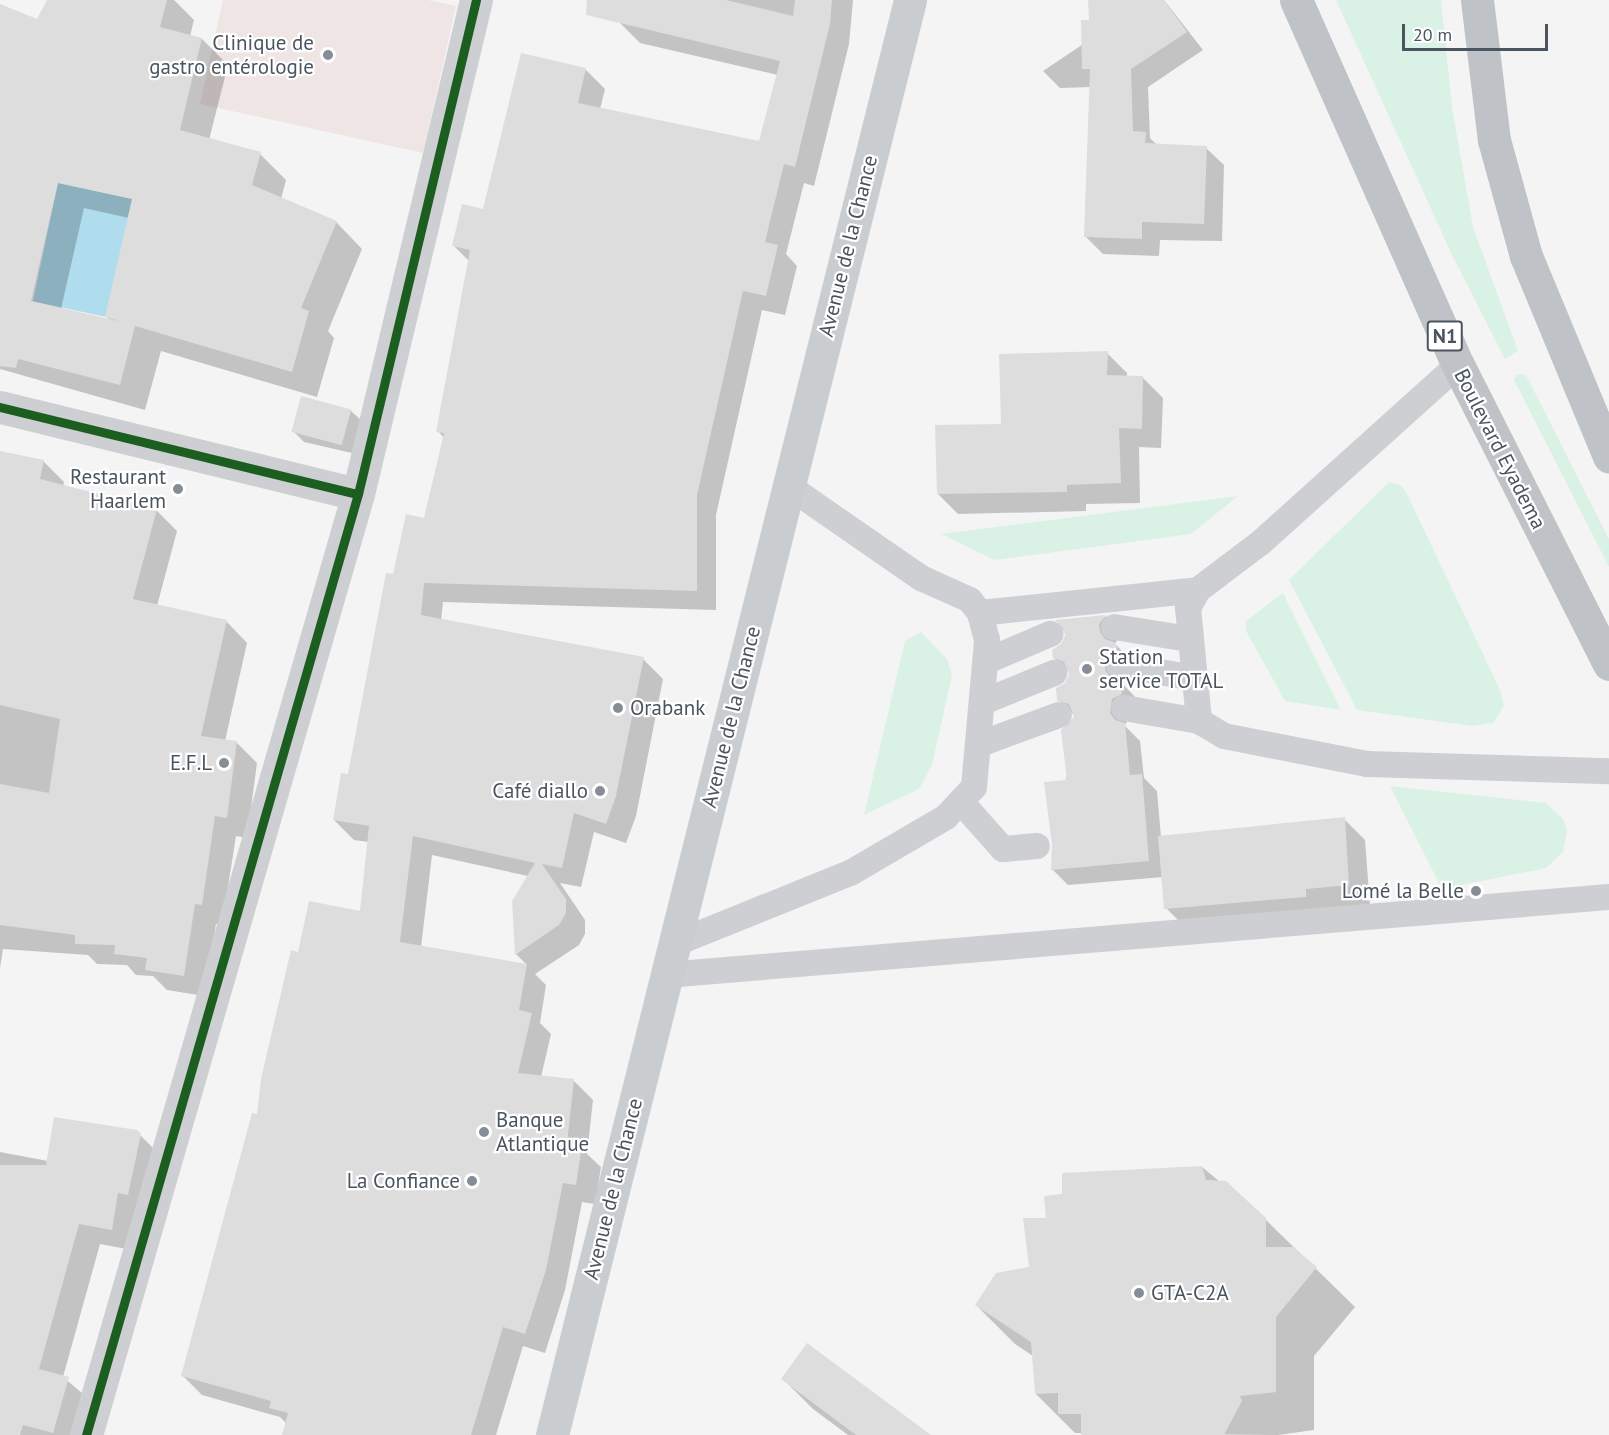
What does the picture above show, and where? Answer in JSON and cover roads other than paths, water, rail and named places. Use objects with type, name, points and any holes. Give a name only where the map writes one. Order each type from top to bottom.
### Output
[{"type":"highway","name":"Boulevard Eyadema","points":[[1296,0],[1458,365],[1609,664]]},
{"type":"highway","points":[[1477,0],[1494,140],[1526,256],[1609,456]]},
{"type":"main road","name":"Avenue de la Chance","points":[[552,1435],[910,0]]},
{"type":"street","points":[[86,1435],[358,494],[476,0]]},
{"type":"street","points":[[0,407],[358,494]]},
{"type":"lane","points":[[1199,721],[1188,608],[1198,590],[1260,543],[1458,365]]},
{"type":"lane","points":[[674,944],[852,873],[946,817],[962,803],[974,787],[987,661],[986,625],[980,613],[970,600],[921,578],[788,486]]},
{"type":"lane","points":[[980,613],[1198,590]]},
{"type":"lane","points":[[1114,627],[1190,639]]},
{"type":"lane","points":[[987,661],[1050,634]]},
{"type":"lane","points":[[1119,665],[1195,678]]},
{"type":"lane","points":[[983,702],[1054,673]]},
{"type":"lane","points":[[1124,708],[1199,721],[1224,736],[1366,764],[1609,771]]},
{"type":"lane","points":[[980,744],[1059,715]]},
{"type":"lane","points":[[962,803],[1003,849],[1037,846]]},
{"type":"lane","points":[[666,975],[1609,897]]},
{"type":"water","points":[[58,183],[132,199],[107,317],[33,301]]},
{"type":"place","name":"Clinique de gastro entérologie","points":[[328,55]]},
{"type":"place","name":"Restaurant Haarlem","points":[[178,489]]},
{"type":"place","name":"Station service TOTAL","points":[[1087,669]]},
{"type":"place","name":"Orabank","points":[[618,708]]},
{"type":"place","name":"E.F.L","points":[[224,763]]},
{"type":"place","name":"Café diallo","points":[[600,791]]},
{"type":"place","name":"Lomé la Belle","points":[[1476,891]]},
{"type":"place","name":"Banque Atlantique","points":[[484,1132]]},
{"type":"place","name":"La Confiance","points":[[472,1181]]},
{"type":"place","name":"GTA-C2A","points":[[1139,1293]]}]
